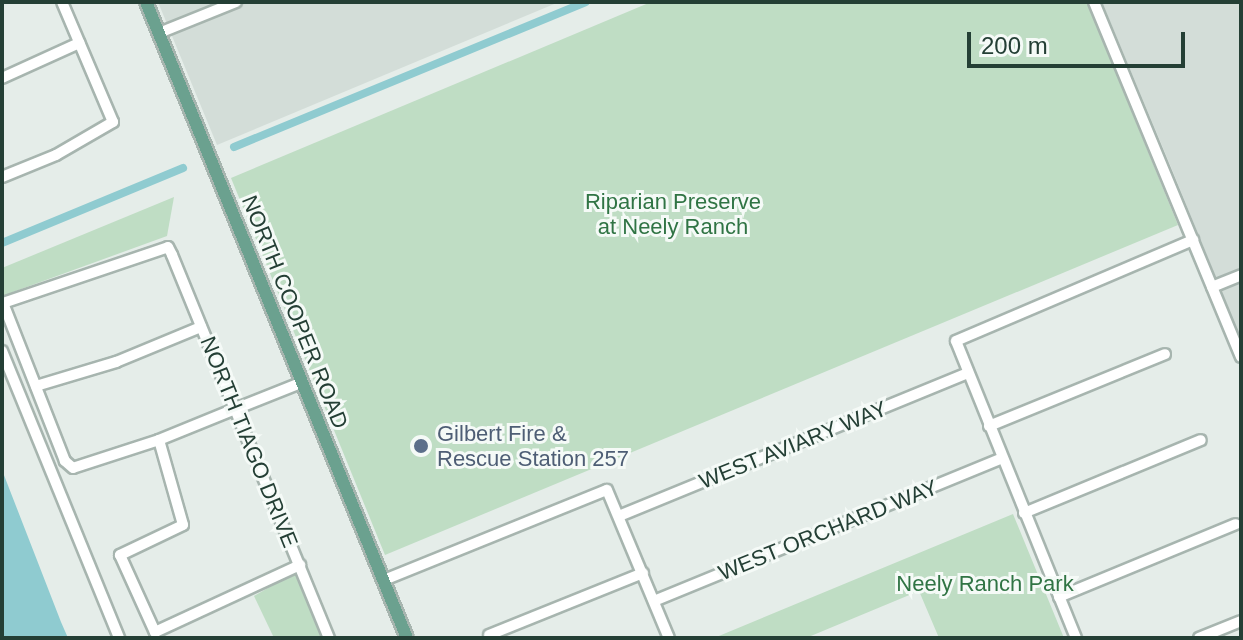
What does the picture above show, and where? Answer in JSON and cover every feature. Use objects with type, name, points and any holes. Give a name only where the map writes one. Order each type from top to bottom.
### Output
[{"type":"main road","name":"NORTH COOPER ROAD","points":[[146,2],[407,638]]},
{"type":"street","points":[[2,177],[56,155],[113,122],[62,2]]},
{"type":"street","points":[[159,33],[236,2]]},
{"type":"street","points":[[1094,2],[1241,357]]},
{"type":"street","points":[[2,78],[79,43]]},
{"type":"street","points":[[1076,638],[956,341],[1193,240]]},
{"type":"street","name":"NORTH TIAGO DRIVE","points":[[3,303],[168,247],[329,638]]},
{"type":"street","points":[[1212,287],[1241,275]]},
{"type":"street","points":[[3,303],[65,461],[73,468],[159,440],[303,382]]},
{"type":"street","points":[[36,386],[116,362],[201,327]]},
{"type":"street","points":[[2,351],[119,638]]},
{"type":"street","points":[[989,426],[1165,354]]},
{"type":"street","name":"WEST AVIARY WAY","points":[[619,516],[967,373]]},
{"type":"street","points":[[159,440],[183,525],[120,555],[155,632],[300,565]]},
{"type":"street","points":[[1024,513],[1201,440]]},
{"type":"street","name":"WEST ORCHARD WAY","points":[[654,601],[1002,458]]},
{"type":"street","points":[[384,580],[607,490],[669,638]]},
{"type":"street","points":[[1059,597],[1236,524]]},
{"type":"street","points":[[489,635],[643,573]]},
{"type":"street","points":[[1199,638],[1241,621]]},
{"type":"shaded area","points":[[158,2],[559,2],[217,145]]},
{"type":"shaded area","points":[[1102,2],[1241,2],[1241,339],[1171,167]]},
{"type":"green space","name":"Riparian Preserve at Neely Ranch","points":[[651,2],[1087,2],[1178,225],[385,555],[231,178]]},
{"type":"green space","points":[[174,197],[167,236],[2,296],[2,268]]},
{"type":"green space","name":"Neely Ranch Park","points":[[1013,514],[1064,638],[939,638],[919,591],[806,638],[714,638]]},
{"type":"green space","points":[[296,572],[323,638],[274,638],[254,596]]},
{"type":"water","points":[[2,470],[61,622],[68,638],[2,638]]},
{"type":"waterway","points":[[234,147],[585,2]]},
{"type":"waterway","points":[[2,243],[183,168]]},
{"type":"place","name":"Gilbert Fire & Rescue Station 257","points":[[421,446]]}]
